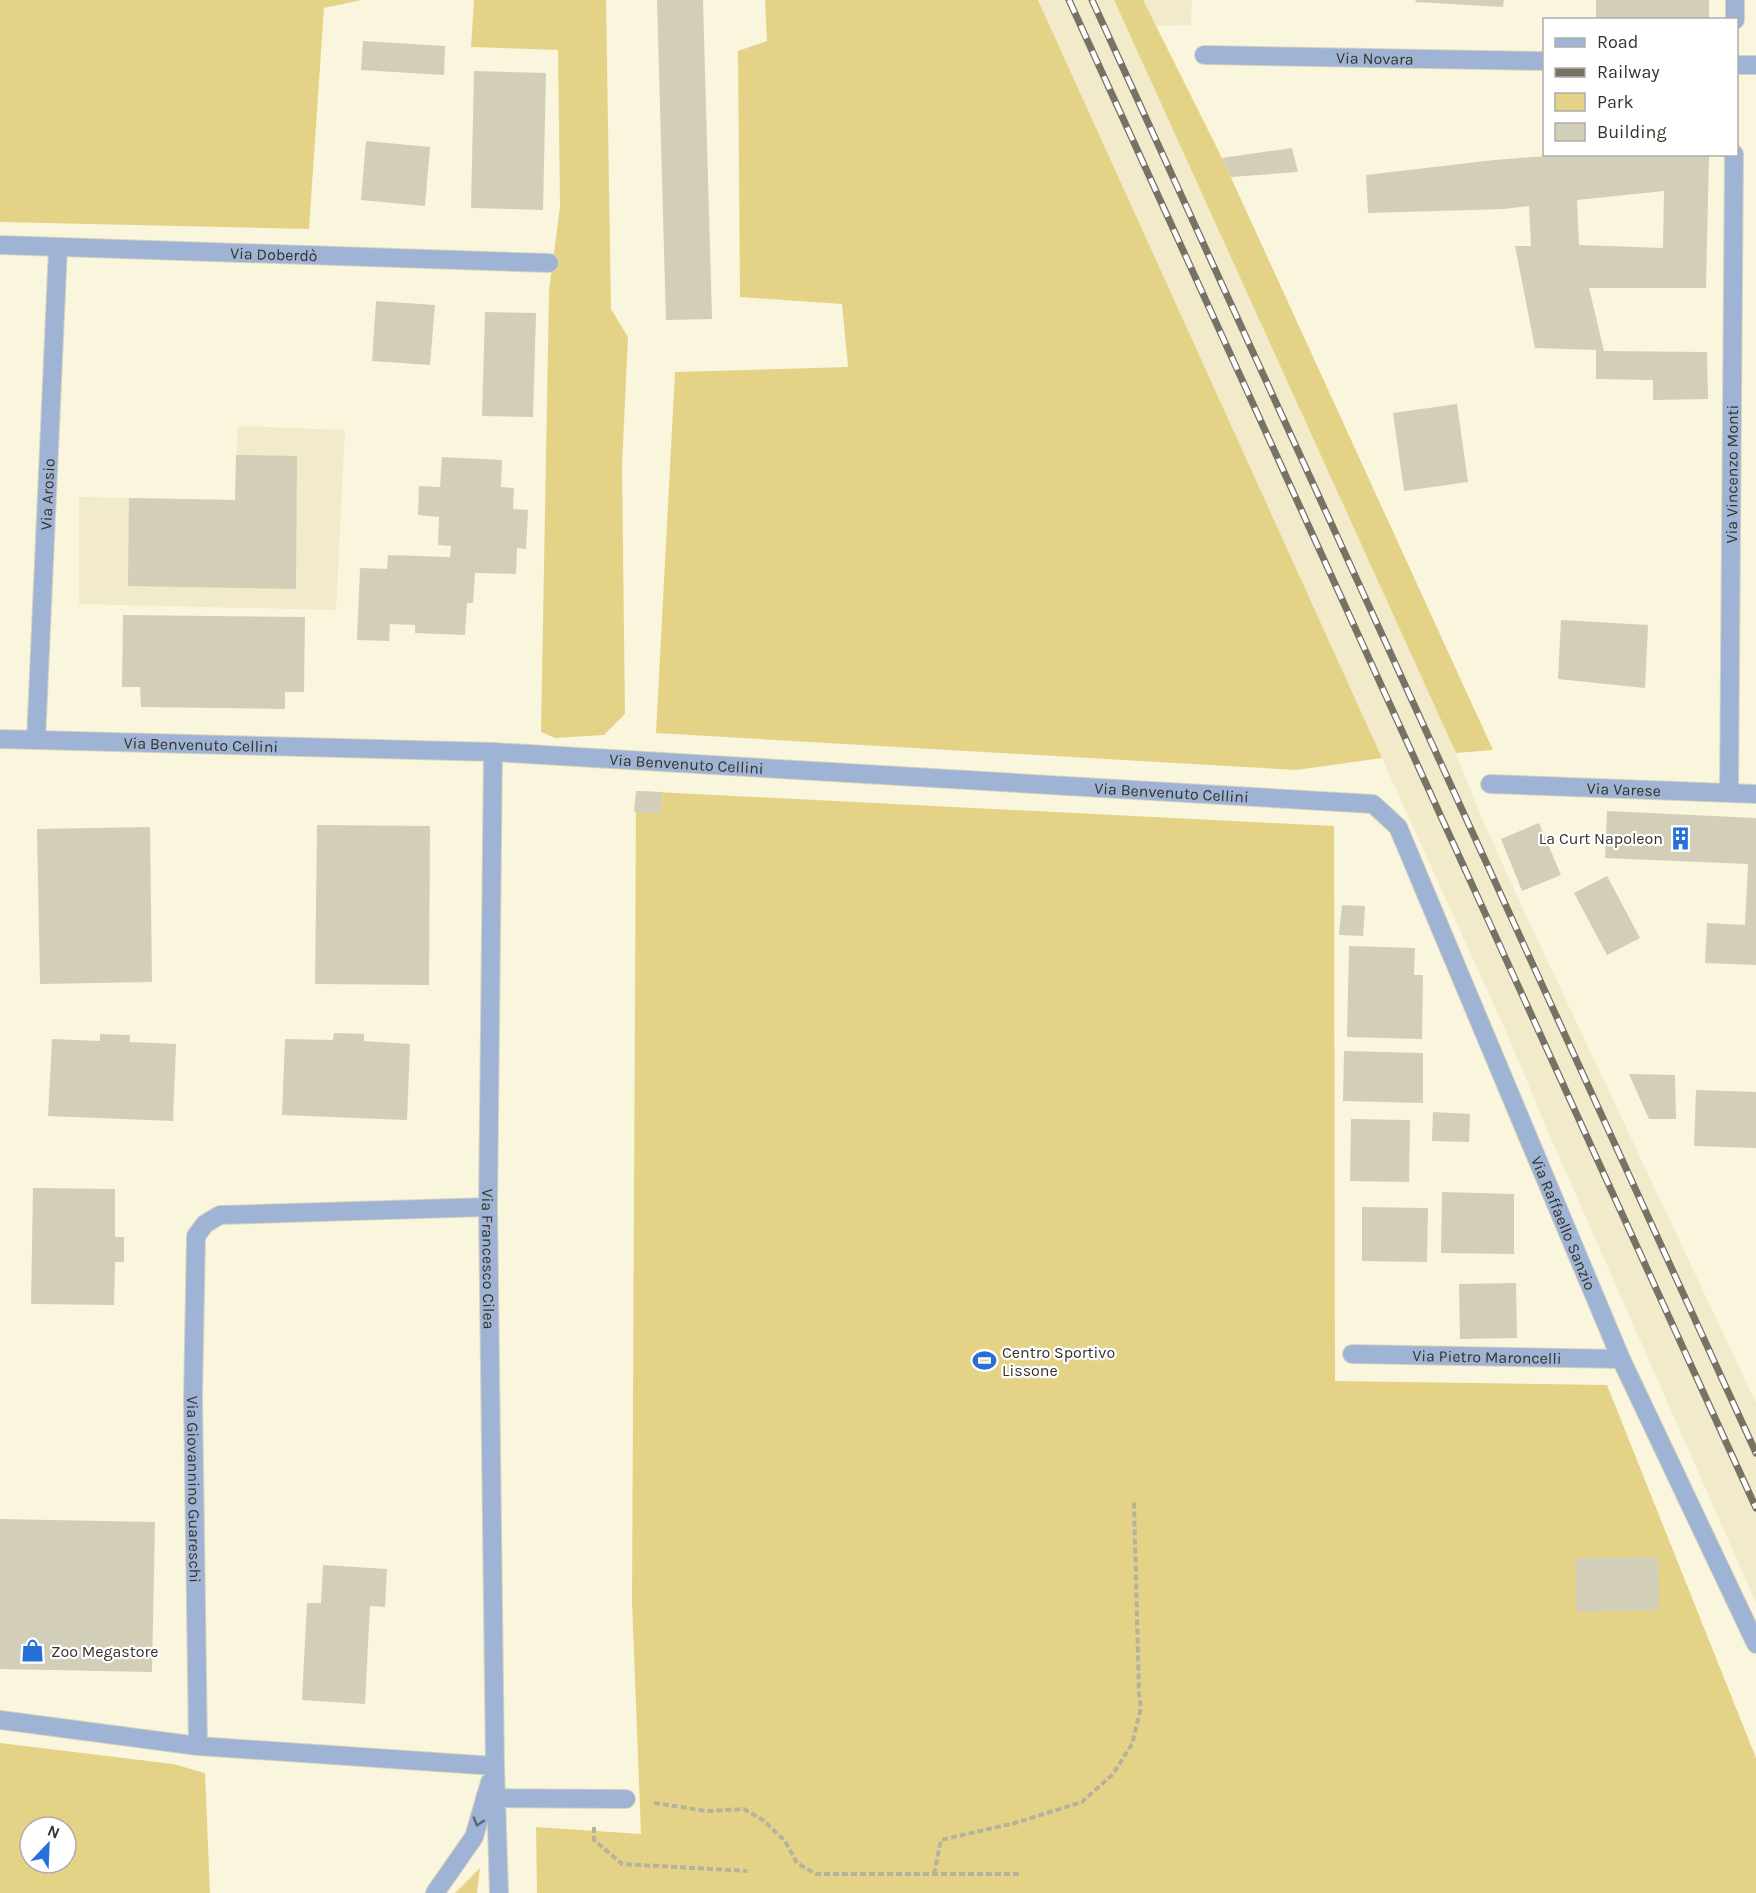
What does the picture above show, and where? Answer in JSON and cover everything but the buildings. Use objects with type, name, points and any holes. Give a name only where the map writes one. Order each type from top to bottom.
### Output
[{"type":"street","points":[[1735,0],[1735,18]]},
{"type":"street","name":"Via Novara","points":[[1204,55],[1543,61]]},
{"type":"street","points":[[1738,65],[1756,65]]},
{"type":"street","name":"Via Vincenzo Monti","points":[[1729,792],[1734,156]]},
{"type":"street","name":"Via Doberdò","points":[[0,245],[549,263]]},
{"type":"street","name":"Via Arosio","points":[[36,740],[58,248]]},
{"type":"street","name":"Via Benvenuto Cellini","points":[[0,739],[493,752],[1373,804]]},
{"type":"street","name":"Via Francesco Cilea","points":[[493,752],[488,1208],[495,1766],[491,1799],[499,1893]]},
{"type":"street","name":"Via Varese","points":[[1490,784],[1756,794]]},
{"type":"street","name":"Via Raffaello Sanzio","points":[[1373,804],[1398,827],[1621,1359],[1756,1644]]},
{"type":"street","name":"Via Giovannino Guareschi","points":[[198,1746],[194,1398],[196,1236],[205,1224],[220,1215],[488,1208]]},
{"type":"street","name":"Via Pietro Maroncelli","points":[[1352,1354],[1621,1359]]},
{"type":"street","points":[[0,1720],[198,1746],[495,1766]]},
{"type":"street","points":[[491,1799],[626,1799]]},
{"type":"street","name":"Via Francesco Cilea","points":[[435,1893],[474,1837],[491,1799]]},
{"type":"path","points":[[934,1874],[941,1840],[1028,1819],[1082,1802],[1113,1774],[1132,1744],[1141,1708],[1134,1502]]},
{"type":"path","points":[[594,1799],[594,1840],[622,1864],[747,1871]]},
{"type":"path","points":[[626,1799],[707,1811],[744,1809],[763,1820],[785,1841],[797,1863],[816,1874],[1022,1874]]},
{"type":"shaded area","points":[[1038,0],[1114,0],[1456,753],[1480,814],[1524,911],[1756,1403],[1756,1603],[1508,1036]]},
{"type":"shaded area","points":[[1143,0],[1192,0],[1191,25],[1155,26]]},
{"type":"shaded area","points":[[238,426],[345,430],[336,610],[79,604],[79,497],[235,500]]},
{"type":"green space","points":[[0,0],[362,0],[324,8],[309,229],[0,222]]},
{"type":"green space","points":[[474,0],[606,0],[611,309],[628,337],[622,466],[625,714],[604,735],[555,738],[541,732],[549,291],[560,207],[558,50],[471,47]]},
{"type":"green space","points":[[765,0],[1038,0],[1382,758],[1296,770],[656,733],[675,372],[848,367],[842,304],[740,297],[738,51],[767,41]]},
{"type":"green space","points":[[1114,0],[1143,0],[1222,158],[1493,750],[1456,753]]},
{"type":"green space","name":"Centro Sportivo Lissone","points":[[636,791],[1334,826],[1335,1381],[1607,1385],[1756,1758],[1756,1893],[537,1893],[536,1827],[641,1834],[632,1602]]},
{"type":"green space","points":[[0,1743],[173,1764],[205,1773],[210,1893],[0,1893]]},
{"type":"green space","points":[[480,1868],[477,1893],[455,1893]]},
{"type":"railway","points":[[1069,0],[1756,1508]]},
{"type":"railway","points":[[1092,0],[1756,1453]]},
{"type":"place","name":"La Curt Napoleon","points":[[1681,838]]},
{"type":"place","name":"Centro Sportivo Lissone","points":[[984,1361]]},
{"type":"place","name":"Zoo Megastore","points":[[33,1651]]}]
